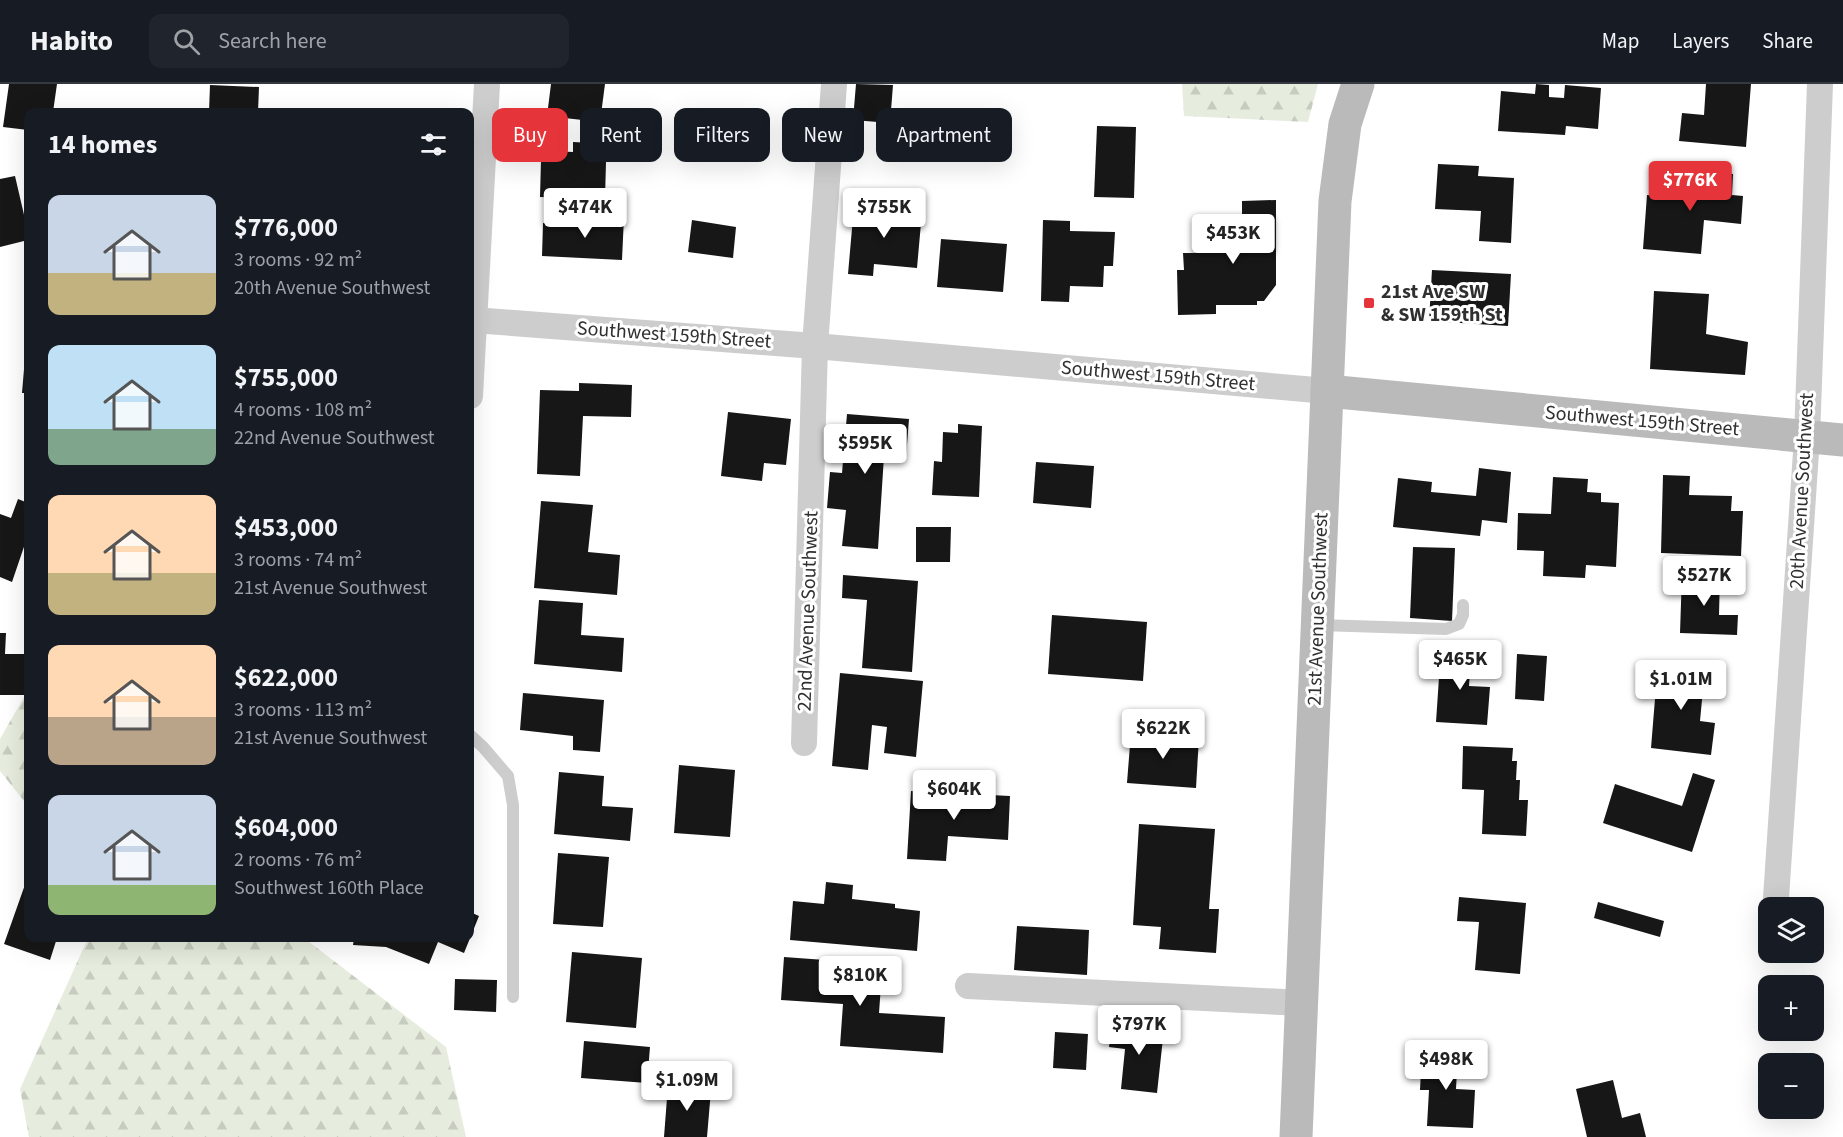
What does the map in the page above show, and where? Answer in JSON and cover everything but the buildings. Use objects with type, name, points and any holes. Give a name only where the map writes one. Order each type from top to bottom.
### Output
[{"type":"street","points":[[474,303],[487,84]]},
{"type":"street","name":"22nd Avenue Southwest","points":[[804,743],[815,346],[834,84]]},
{"type":"street","name":"21st Avenue Southwest","points":[[1296,1137],[1335,201],[1345,124],[1358,84]]},
{"type":"street","name":"20th Avenue Southwest","points":[[1776,897],[1807,436],[1820,84]]},
{"type":"street","name":"Southwest 159th Street","points":[[474,320],[815,346],[1327,391],[1843,441]]},
{"type":"street","points":[[968,986],[1302,1003]]},
{"type":"lane","points":[[1318,625],[1446,629],[1459,624],[1463,615],[1463,605]]},
{"type":"lane","points":[[474,739],[508,776],[513,805],[513,997]]},
{"type":"green space","points":[[1182,84],[1318,84],[1308,122],[1184,116]]},
{"type":"green space","points":[[24,697],[24,801],[0,771],[0,739]]},
{"type":"green space","points":[[86,942],[309,942],[446,1047],[466,1137],[29,1137],[20,1089]]},
{"type":"place","name":"21st Ave SW & SW 159th St","points":[[1369,303]]}]
